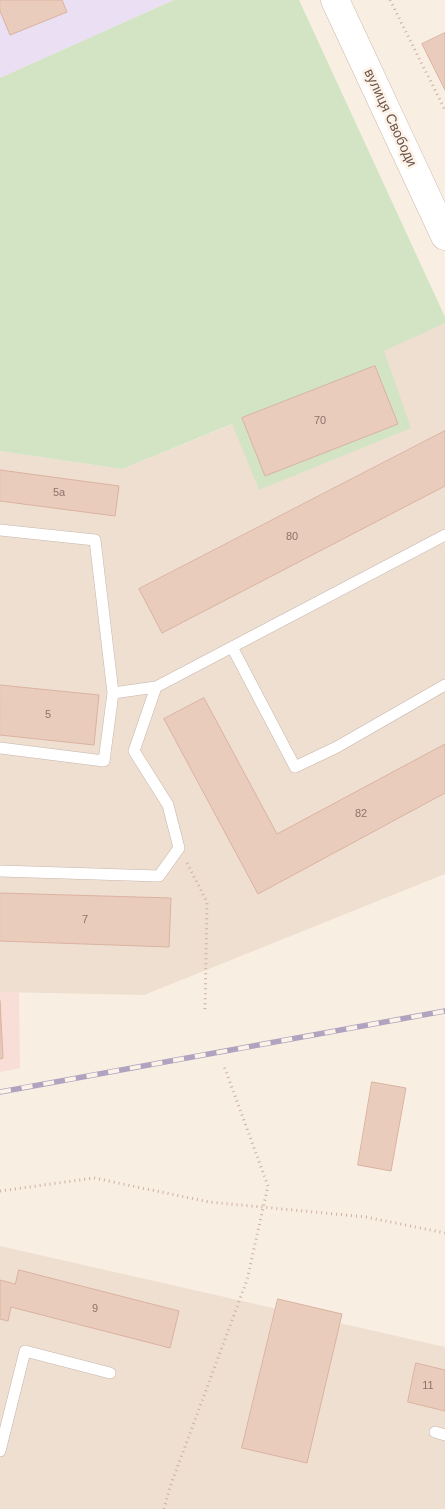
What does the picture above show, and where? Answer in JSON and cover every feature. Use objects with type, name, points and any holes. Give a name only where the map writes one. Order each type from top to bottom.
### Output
[{"type":"main road","name":"вулиця Свободи","points":[[336,0],[445,236]]},
{"type":"lane","points":[[0,530],[95,540],[112,693],[104,761],[0,748]]},
{"type":"lane","points":[[112,693],[156,687],[445,535]]},
{"type":"lane","points":[[232,647],[295,767],[337,747],[445,684]]},
{"type":"lane","points":[[0,871],[159,876],[179,848],[168,805],[134,752],[156,687]]},
{"type":"lane","points":[[0,1451],[25,1351],[110,1373]]},
{"type":"path","points":[[390,0],[445,110]]},
{"type":"path","points":[[177,843],[207,902],[205,1010]]},
{"type":"path","points":[[164,1509],[173,1478],[247,1280],[268,1186],[224,1066]]},
{"type":"path","points":[[0,1191],[94,1178],[209,1202],[366,1217],[445,1233]]},
{"type":"shaded area","points":[[0,0],[174,0],[0,78]]},
{"type":"shaded area","points":[[445,323],[445,874],[144,995],[0,992],[0,451],[122,469],[233,424],[259,490],[383,350]]},
{"type":"shaded area","points":[[0,992],[19,992],[20,1068],[0,1072]]},
{"type":"shaded area","points":[[0,1246],[445,1347],[445,1509],[0,1509]]},
{"type":"green space","points":[[174,0],[299,0],[445,317],[445,323],[384,351],[411,428],[259,490],[232,424],[122,469],[0,451],[0,78]]},
{"type":"building","points":[[0,0],[62,0],[67,12],[10,35],[0,11]]},
{"type":"building","points":[[445,33],[445,90],[422,44]]},
{"type":"building","points":[[375,366],[398,424],[265,476],[242,418]]},
{"type":"building","points":[[445,431],[445,486],[162,633],[139,589]]},
{"type":"building","points":[[0,470],[119,486],[115,516],[0,501]]},
{"type":"building","points":[[0,685],[99,695],[94,745],[0,735]]},
{"type":"building","points":[[204,698],[277,834],[445,744],[445,793],[258,894],[164,719]]},
{"type":"building","points":[[0,893],[171,898],[169,947],[0,941]]},
{"type":"building","points":[[0,1001],[3,1058],[0,1059]]},
{"type":"building","points":[[372,1082],[406,1088],[391,1171],[358,1165]]},
{"type":"building","points":[[19,1270],[179,1311],[170,1348],[11,1307],[8,1321],[0,1319],[0,1280],[15,1284]]},
{"type":"building","points":[[278,1299],[342,1314],[307,1463],[242,1448]]},
{"type":"building","points":[[416,1363],[445,1370],[445,1411],[408,1402]]},
{"type":"railway","points":[[0,1092],[445,1011]]}]
